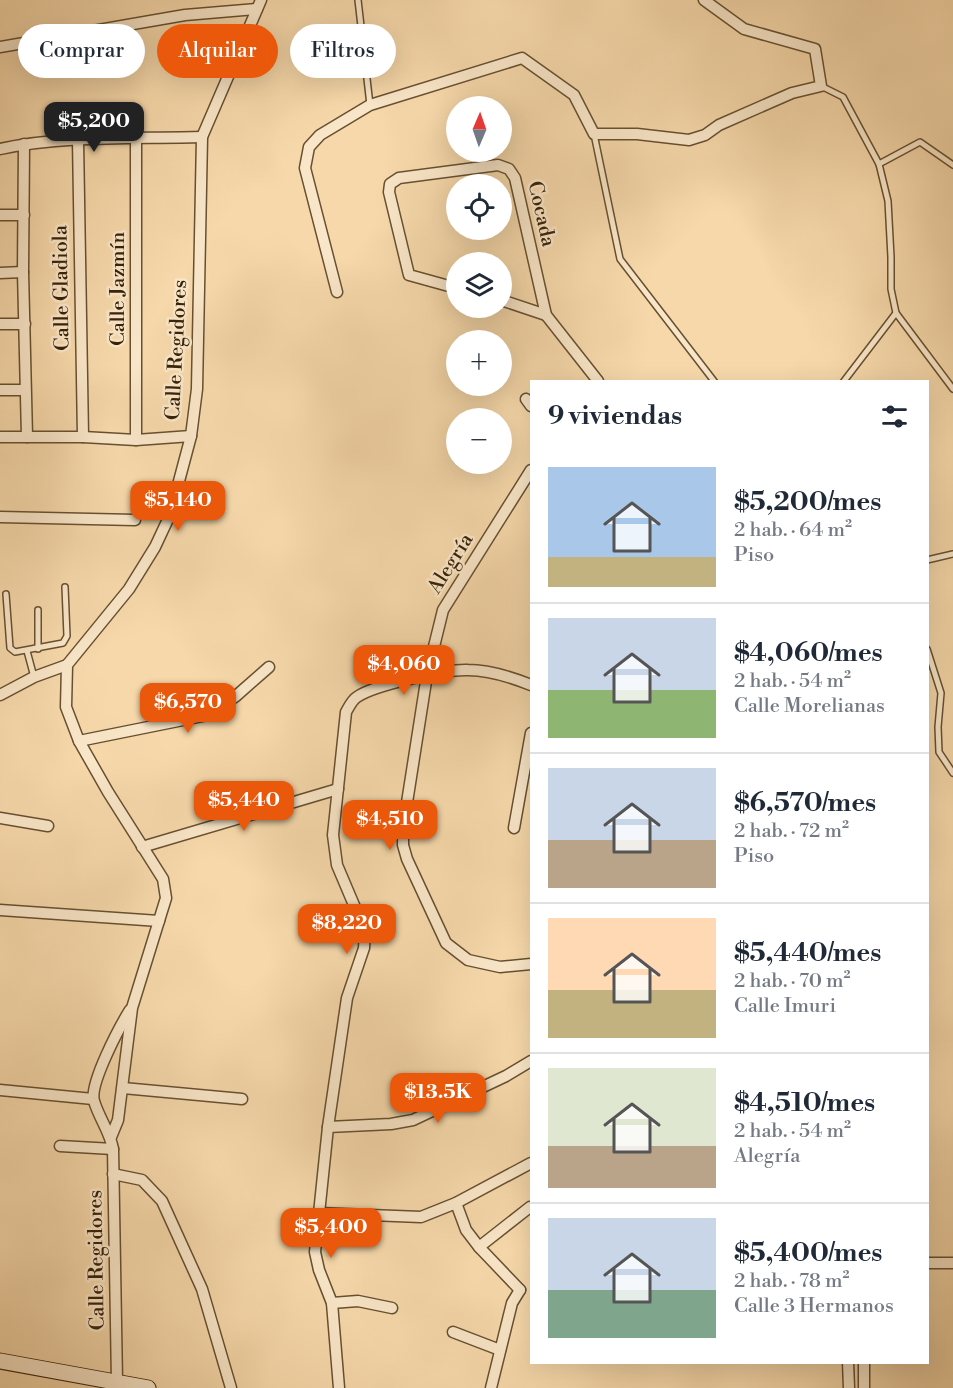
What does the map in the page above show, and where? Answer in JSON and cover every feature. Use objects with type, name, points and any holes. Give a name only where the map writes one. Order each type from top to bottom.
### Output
[{"type":"main road","points":[[0,1361],[77,1381],[117,1382],[148,1388]]},
{"type":"street","points":[[337,292],[305,168],[309,147],[320,135],[370,105],[522,58],[574,95],[594,135],[637,134],[689,140],[705,135],[719,125],[792,93],[821,86],[815,50],[744,29],[704,0]]},
{"type":"street","points":[[0,47],[259,4]]},
{"type":"street","name":"Calle Regidores","points":[[111,1137],[118,1120],[132,1008],[166,898],[163,879],[79,741],[66,707],[67,665],[129,589],[155,547],[170,516],[191,436],[197,389],[201,137],[259,4]]},
{"type":"street","points":[[0,149],[24,144],[78,140],[201,137]]},
{"type":"street","name":"Calle Jazmín","points":[[136,138],[136,440]]},
{"type":"street","name":"Calle Gladiola","points":[[78,140],[83,437]]},
{"type":"street","points":[[24,144],[23,272],[27,437]]},
{"type":"street","name":"Cocada","points":[[446,285],[409,275],[389,192],[390,184],[399,178],[498,165],[509,169],[515,178],[546,315],[597,380]]},
{"type":"street","points":[[0,215],[24,215]]},
{"type":"street","points":[[0,273],[23,272]]},
{"type":"street","points":[[512,304],[546,315]]},
{"type":"street","points":[[0,324],[25,324]]},
{"type":"street","points":[[0,390],[25,390]]},
{"type":"street","points":[[0,437],[83,437],[136,440],[191,436]]},
{"type":"street","name":"Alegría","points":[[530,472],[443,610],[427,675],[403,828],[403,845],[407,859],[446,943],[468,960],[500,967],[530,964]]},
{"type":"street","points":[[0,517],[135,520]]},
{"type":"street","points":[[0,695],[34,677],[67,665]]},
{"type":"street","points":[[79,741],[208,715],[236,696],[269,668]]},
{"type":"street","points":[[339,1388],[332,1303],[319,1270],[315,1252],[328,1127],[347,998],[364,948],[365,931],[337,865],[333,835],[346,712],[355,697],[378,688],[427,675],[468,670],[508,676],[530,685]]},
{"type":"street","points":[[513,828],[530,739]]},
{"type":"street","points":[[142,847],[338,789]]},
{"type":"street","points":[[0,818],[48,826]]},
{"type":"street","points":[[0,909],[159,921]]},
{"type":"street","name":"Calle Regidores","points":[[117,1382],[113,1149],[111,1137],[93,1099],[101,1068],[116,1033],[132,1008]]},
{"type":"street","points":[[328,1127],[391,1124],[413,1120],[506,1076],[530,1062]]},
{"type":"street","points":[[123,1088],[242,1099]]},
{"type":"street","points":[[0,1090],[93,1099]]},
{"type":"street","points":[[60,1146],[113,1149]]},
{"type":"street","points":[[319,1213],[421,1217],[456,1203],[530,1164]]},
{"type":"street","points":[[113,1174],[142,1180],[162,1201],[202,1289],[231,1388]]},
{"type":"street","points":[[456,1203],[466,1230],[478,1247],[526,1290],[512,1303],[490,1388]]},
{"type":"street","points":[[478,1247],[530,1207]]},
{"type":"street","points":[[929,1263],[953,1263]]},
{"type":"street","points":[[332,1303],[358,1301],[392,1308]]},
{"type":"street","points":[[453,1332],[500,1350]]},
{"type":"street","points":[[848,1364],[849,1388]]},
{"type":"street","points":[[864,1364],[864,1388]]},
{"type":"lane","points":[[358,0],[370,105]]},
{"type":"lane","points":[[821,86],[843,97],[879,164],[888,201],[891,289],[896,313],[953,389]]},
{"type":"lane","points":[[594,135],[620,259],[713,380]]},
{"type":"lane","points":[[879,164],[920,142],[953,165]]},
{"type":"lane","points":[[845,380],[896,313]]},
{"type":"lane","points":[[929,560],[953,554]]},
{"type":"lane","points":[[6,594],[10,648],[15,652],[27,651],[63,643],[68,636],[65,587]]},
{"type":"lane","points":[[38,610],[38,649]]},
{"type":"lane","points":[[27,651],[34,677]]},
{"type":"lane","points":[[929,656],[941,693],[938,727],[939,752],[953,773]]}]
